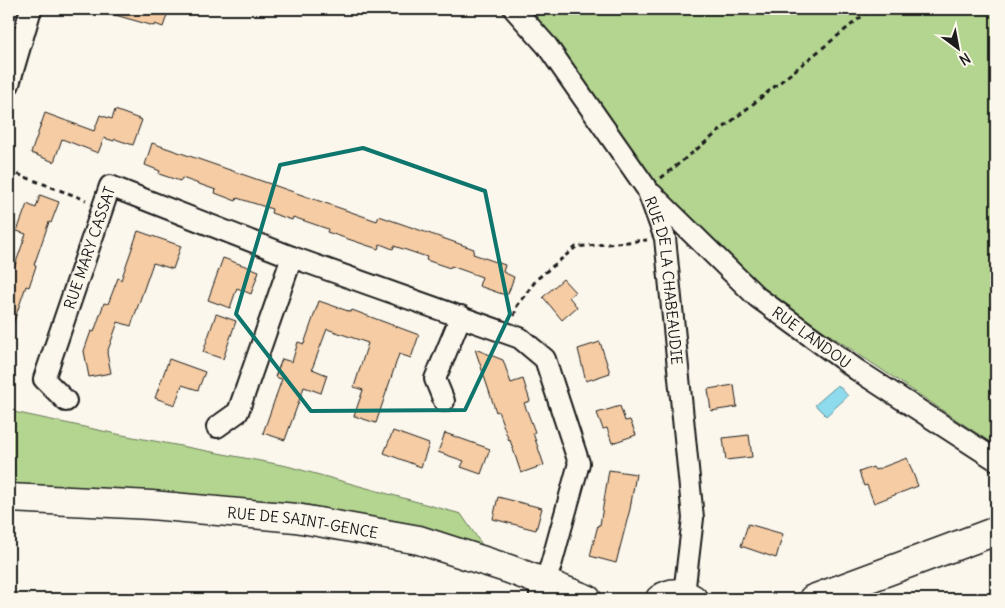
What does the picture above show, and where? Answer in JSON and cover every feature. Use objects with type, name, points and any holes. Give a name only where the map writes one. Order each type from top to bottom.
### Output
[{"type":"street","points":[[9,84],[32,9]]},
{"type":"street","name":"RUE DE LA CHABEAUDIE","points":[[514,9],[547,46],[647,189],[665,238],[693,518],[679,597]]},
{"type":"street","name":"RUE MARY CASSAT","points":[[66,401],[44,379],[110,186],[292,257],[510,334],[520,338],[545,359],[579,463],[542,591]]},
{"type":"street","name":"RUE LANDOU","points":[[647,189],[757,297],[857,370],[996,460]]},
{"type":"street","points":[[217,427],[238,412],[292,257]]},
{"type":"street","points":[[444,401],[435,379],[461,316]]},
{"type":"street","name":"RUE DE SAINT-GENCE","points":[[9,498],[151,505],[296,518],[419,540],[542,591],[587,599]]},
{"type":"street","points":[[813,599],[996,531]]},
{"type":"path","points":[[647,189],[871,9]]},
{"type":"path","points":[[9,171],[103,206]]},
{"type":"path","points":[[510,334],[517,306],[537,279],[576,247],[665,238]]},
{"type":"highlighted area","points":[[363,148],[485,191],[510,314],[465,410],[311,411],[236,314],[280,165]]},
{"type":"green space","points":[[522,9],[996,9],[996,446],[758,287],[655,182]]},
{"type":"green space","points":[[9,411],[117,434],[287,466],[461,514],[485,549],[422,529],[304,504],[76,487],[9,484]]},
{"type":"water","points":[[838,385],[848,396],[826,416],[815,405]]},
{"type":"building","points":[[109,9],[169,9],[163,27],[108,13]]},
{"type":"building","points":[[115,110],[142,120],[133,145],[115,139],[114,141],[104,138],[98,153],[62,139],[54,162],[31,153],[45,113],[94,131],[100,115],[112,119]]},
{"type":"building","points":[[152,143],[377,221],[379,216],[474,249],[473,254],[505,265],[503,272],[514,277],[508,294],[502,294],[479,286],[482,277],[451,266],[450,268],[426,260],[427,257],[394,246],[393,249],[380,244],[378,249],[327,232],[328,229],[293,217],[292,220],[271,213],[272,209],[237,198],[236,201],[215,193],[216,190],[182,178],[180,181],[159,174],[160,171],[145,165]]},
{"type":"building","points":[[40,195],[59,202],[51,223],[49,222],[34,265],[36,266],[29,287],[26,286],[11,330],[9,330],[9,270],[13,271],[26,234],[17,231],[27,204],[36,208]]},
{"type":"building","points":[[138,231],[181,246],[173,269],[153,263],[131,326],[118,322],[107,353],[111,373],[89,377],[84,351],[91,331],[94,332],[104,303],[108,304],[118,278],[121,280]]},
{"type":"building","points":[[223,258],[259,271],[251,294],[237,288],[230,308],[208,300]]},
{"type":"building","points":[[563,279],[575,292],[569,297],[577,307],[562,320],[543,297]]},
{"type":"building","points":[[319,301],[351,312],[352,310],[419,335],[411,358],[399,354],[376,423],[354,416],[363,390],[354,387],[368,343],[327,329],[312,369],[327,375],[321,393],[304,387],[285,440],[263,433],[282,379],[275,377],[282,359],[292,362],[298,342],[304,344]]},
{"type":"building","points":[[216,314],[236,321],[223,359],[203,352]]},
{"type":"building","points":[[600,342],[610,373],[586,381],[578,349]]},
{"type":"building","points":[[475,349],[503,360],[511,383],[523,379],[530,401],[524,403],[535,432],[533,433],[544,465],[521,473],[510,440],[498,411],[496,412]]},
{"type":"building","points":[[169,359],[205,372],[198,390],[182,385],[175,405],[155,398]]},
{"type":"building","points":[[734,385],[737,407],[711,411],[708,389]]},
{"type":"building","points":[[620,406],[625,421],[630,420],[636,435],[612,443],[607,428],[603,429],[597,413]]},
{"type":"building","points":[[393,431],[429,444],[421,467],[384,453]]},
{"type":"building","points":[[445,433],[490,449],[481,474],[461,467],[464,461],[438,452]]},
{"type":"building","points":[[749,435],[752,457],[726,460],[723,438]]},
{"type":"building","points":[[907,458],[918,486],[874,503],[867,485],[864,486],[859,472],[873,467],[875,470]]},
{"type":"building","points":[[609,470],[636,474],[630,509],[616,563],[590,556],[598,525],[600,525]]},
{"type":"building","points":[[498,497],[542,508],[536,530],[493,519]]},
{"type":"building","points":[[748,524],[783,534],[776,558],[741,546]]}]
